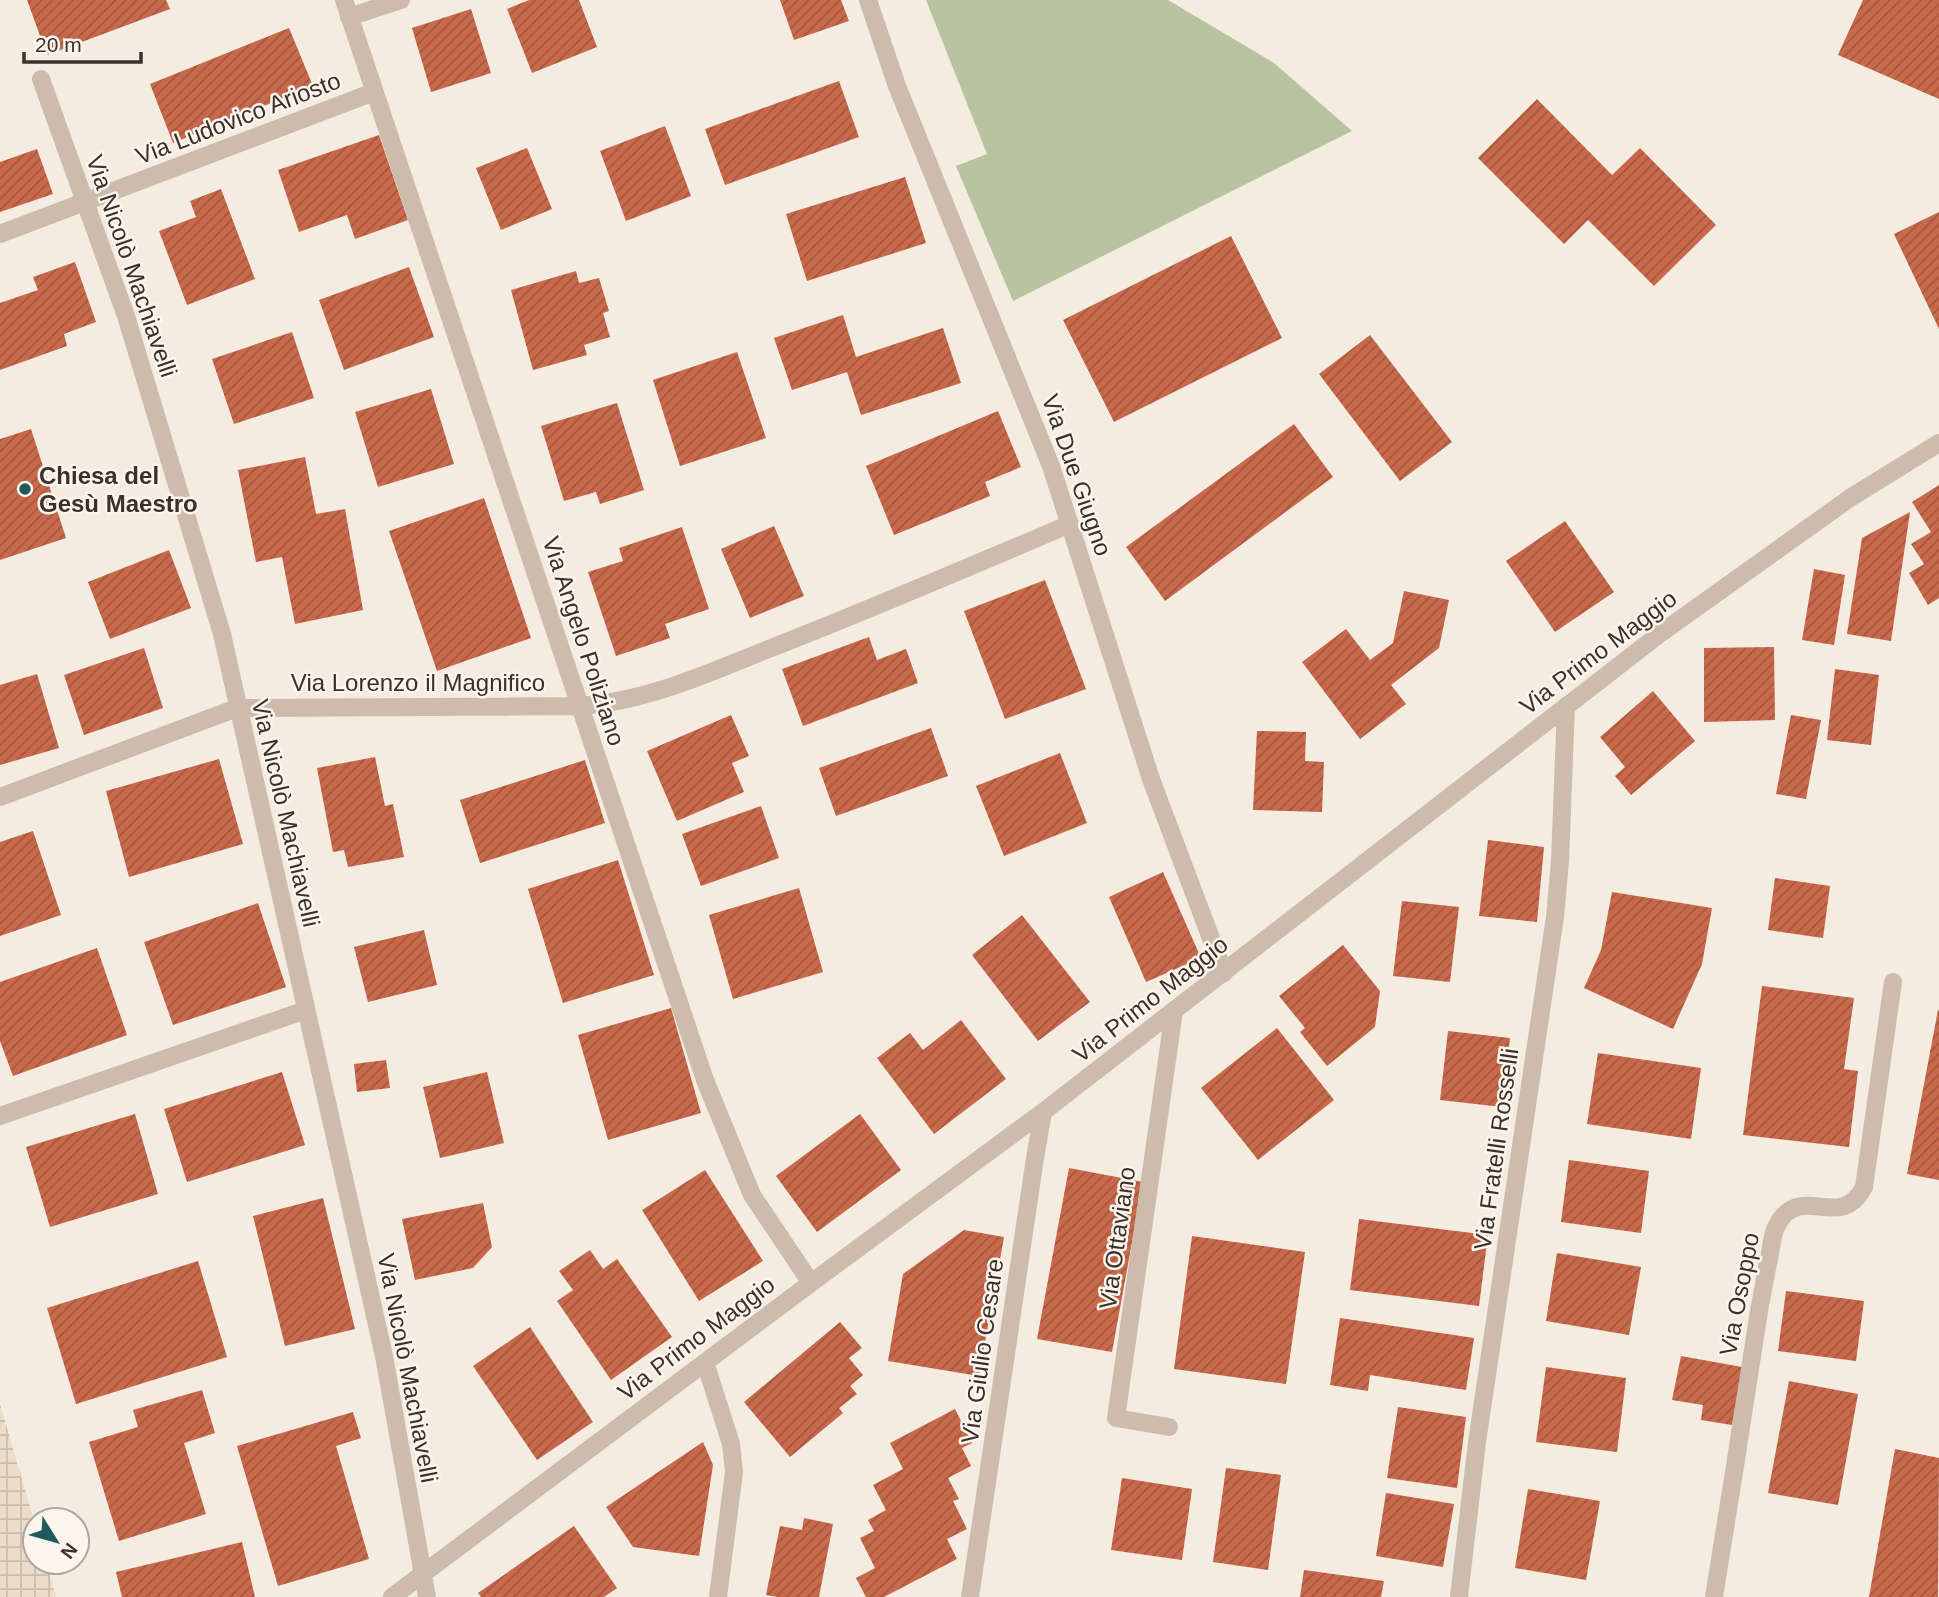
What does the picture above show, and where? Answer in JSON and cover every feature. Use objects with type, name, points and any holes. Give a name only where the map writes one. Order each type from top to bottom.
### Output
[{"type":"street","points":[[346,8],[401,0]]},
{"type":"street","name":"Via Due Giugno","points":[[868,0],[897,86],[1040,436],[1151,779],[1224,973]]},
{"type":"street","name":"Via Angelo Poliziano","points":[[346,8],[705,1080],[743,1175],[765,1216],[811,1283]]},
{"type":"street","name":"Via Nicolò Machiavelli","points":[[41,79],[126,316],[222,634],[384,1356],[426,1597]]},
{"type":"street","name":"Via Ludovico Ariosto","points":[[0,234],[374,92]]},
{"type":"street","name":"Via Primo Maggio","points":[[392,1597],[1044,1112],[1661,633],[1850,498],[1939,443]]},
{"type":"street","name":"Via Lorenzo il Magnifico","points":[[0,797],[237,708],[579,706],[631,700],[848,618],[1070,524]]},
{"type":"street","name":"Via Fratelli Rosselli","points":[[1459,1597],[1477,1442],[1555,917],[1566,706]]},
{"type":"street","name":"Via Osoppo","points":[[1714,1597],[1760,1302],[1774,1230],[1789,1211],[1797,1207],[1807,1205],[1842,1208],[1856,1200],[1864,1187],[1893,982]]},
{"type":"street","points":[[0,1116],[306,1010]]},
{"type":"street","name":"Via Ottaviano","points":[[1170,1427],[1116,1418],[1174,1011]]},
{"type":"street","name":"Via Giulio Cesare","points":[[970,1597],[1044,1112]]},
{"type":"street","points":[[705,1362],[731,1444],[734,1472],[718,1597]]},
{"type":"green space","points":[[926,0],[1168,0],[1274,63],[1352,131],[1013,301],[956,166],[987,154]]},
{"type":"shaded area","points":[[0,1404],[30,1506],[21,1506],[21,1576],[50,1576],[56,1597],[0,1597]]},
{"type":"building","points":[[27,0],[166,0],[170,9],[47,55]]},
{"type":"building","points":[[529,0],[579,0],[597,47],[532,73],[507,9]]},
{"type":"building","points":[[780,0],[841,0],[849,21],[794,40]]},
{"type":"building","points":[[1863,0],[1939,0],[1939,99],[1838,55]]},
{"type":"building","points":[[471,9],[491,73],[431,92],[412,28]]},
{"type":"building","points":[[289,28],[313,86],[173,143],[150,84]]},
{"type":"building","points":[[839,81],[859,137],[725,185],[705,129]]},
{"type":"building","points":[[1537,99],[1612,175],[1640,148],[1716,225],[1654,286],[1588,220],[1564,244],[1478,158]]},
{"type":"building","points":[[665,126],[691,196],[626,221],[600,151]]},
{"type":"building","points":[[379,135],[408,220],[355,239],[347,215],[299,232],[278,170]]},
{"type":"building","points":[[527,148],[552,209],[501,230],[476,168]]},
{"type":"building","points":[[37,149],[53,194],[0,212],[0,162]]},
{"type":"building","points":[[905,177],[926,243],[807,281],[786,214]]},
{"type":"building","points":[[221,189],[255,279],[187,305],[159,231],[196,217],[190,201]]},
{"type":"building","points":[[1939,212],[1939,329],[1894,234]]},
{"type":"building","points":[[1231,236],[1282,338],[1114,422],[1063,320]]},
{"type":"building","points":[[75,262],[96,322],[64,334],[67,346],[0,370],[0,303],[38,290],[33,277]]},
{"type":"building","points":[[409,267],[434,337],[344,370],[319,300]]},
{"type":"building","points":[[576,271],[579,283],[599,278],[609,311],[603,313],[610,337],[584,345],[587,355],[533,370],[511,290]]},
{"type":"building","points":[[843,315],[856,357],[943,328],[961,383],[861,415],[847,372],[792,390],[774,338]]},
{"type":"building","points":[[292,332],[314,398],[234,424],[212,359]]},
{"type":"building","points":[[1370,335],[1452,442],[1400,481],[1319,374]]},
{"type":"building","points":[[737,352],[766,438],[680,466],[653,380]]},
{"type":"building","points":[[431,389],[454,464],[378,487],[355,412]]},
{"type":"building","points":[[617,403],[644,490],[600,504],[596,492],[564,501],[541,426]]},
{"type":"building","points":[[998,411],[1021,467],[985,482],[990,496],[894,535],[866,466]]},
{"type":"building","points":[[1294,424],[1333,477],[1165,601],[1126,547]]},
{"type":"building","name":"Chiesa del Gesù Maestro","points":[[31,429],[66,538],[0,560],[0,439]]},
{"type":"building","points":[[305,457],[316,514],[345,509],[363,610],[295,624],[282,557],[256,562],[238,470]]},
{"type":"building","points":[[1939,485],[1939,598],[1928,605],[1909,573],[1924,564],[1911,544],[1931,532],[1912,502]]},
{"type":"building","points":[[484,498],[531,638],[437,671],[389,531]]},
{"type":"building","points":[[1910,512],[1891,641],[1847,634],[1862,538]]},
{"type":"building","points":[[1565,521],[1614,592],[1555,632],[1506,561]]},
{"type":"building","points":[[774,526],[804,596],[750,618],[721,549]]},
{"type":"building","points":[[682,527],[709,609],[665,624],[670,638],[616,656],[588,572],[623,561],[619,548]]},
{"type":"building","points":[[169,550],[191,608],[110,639],[88,582]]},
{"type":"building","points":[[1814,569],[1845,575],[1834,645],[1802,640]]},
{"type":"building","points":[[1045,580],[1086,689],[1005,719],[964,611]]},
{"type":"building","points":[[1404,591],[1449,600],[1439,648],[1391,685],[1406,704],[1360,739],[1302,662],[1346,629],[1370,660],[1393,643]]},
{"type":"building","points":[[869,637],[877,660],[906,649],[918,683],[803,726],[782,669]]},
{"type":"building","points":[[1774,647],[1775,720],[1704,722],[1704,648]]},
{"type":"building","points":[[144,648],[163,708],[84,735],[64,675]]},
{"type":"building","points":[[1835,669],[1879,675],[1871,745],[1827,740]]},
{"type":"building","points":[[37,674],[59,748],[0,765],[0,685]]},
{"type":"building","points":[[1653,691],[1695,741],[1631,795],[1615,776],[1625,767],[1600,737]]},
{"type":"building","points":[[731,715],[749,756],[732,763],[744,792],[677,821],[647,751]]},
{"type":"building","points":[[1791,715],[1821,720],[1806,799],[1776,794]]},
{"type":"building","points":[[931,728],[948,776],[836,816],[819,768]]},
{"type":"building","points":[[1257,731],[1306,732],[1305,761],[1324,762],[1322,812],[1253,810]]},
{"type":"building","points":[[1060,753],[1087,823],[1004,856],[976,786]]},
{"type":"building","points":[[375,757],[385,806],[393,804],[404,857],[348,867],[344,850],[333,852],[317,768]]},
{"type":"building","points":[[219,759],[243,844],[129,877],[106,791]]},
{"type":"building","points":[[585,760],[605,823],[480,863],[460,800]]},
{"type":"building","points":[[761,806],[779,858],[701,886],[682,834]]},
{"type":"building","points":[[33,831],[61,915],[0,936],[0,842]]},
{"type":"building","points":[[1488,840],[1544,847],[1537,922],[1479,916]]},
{"type":"building","points":[[618,860],[654,975],[563,1003],[528,889]]},
{"type":"building","points":[[1163,872],[1201,958],[1146,982],[1109,897]]},
{"type":"building","points":[[1775,878],[1830,886],[1823,938],[1768,930]]},
{"type":"building","points":[[799,888],[823,972],[733,999],[709,915]]},
{"type":"building","points":[[1612,892],[1712,908],[1702,964],[1673,1029],[1584,988],[1601,950]]},
{"type":"building","points":[[1402,901],[1459,907],[1450,982],[1393,976]]},
{"type":"building","points":[[258,903],[286,987],[173,1025],[144,942]]},
{"type":"building","points":[[1022,915],[1090,1002],[1038,1041],[972,955]]},
{"type":"building","points":[[424,930],[437,985],[368,1002],[354,947]]},
{"type":"building","points":[[1343,945],[1380,991],[1375,1027],[1327,1066],[1300,1032],[1305,1028],[1279,996]]},
{"type":"building","points":[[97,948],[127,1035],[13,1076],[0,1041],[0,982]]},
{"type":"building","points":[[1762,986],[1854,998],[1844,1069],[1858,1071],[1849,1147],[1743,1135]]},
{"type":"building","points":[[671,1008],[701,1113],[608,1140],[578,1035]]},
{"type":"building","points":[[1939,1011],[1939,1180],[1907,1174]]},
{"type":"building","points":[[961,1020],[1006,1079],[934,1134],[877,1058],[910,1033],[923,1050]]},
{"type":"building","points":[[1277,1028],[1334,1100],[1258,1160],[1201,1088]]},
{"type":"building","points":[[1448,1031],[1510,1038],[1502,1107],[1440,1100]]},
{"type":"building","points":[[1598,1053],[1701,1068],[1691,1139],[1587,1124]]},
{"type":"building","points":[[386,1060],[390,1088],[357,1092],[354,1064]]},
{"type":"building","points":[[282,1072],[305,1145],[187,1182],[164,1109]]},
{"type":"building","points":[[487,1072],[504,1143],[440,1158],[423,1087]]},
{"type":"building","points":[[135,1114],[158,1194],[50,1227],[26,1147]]},
{"type":"building","points":[[860,1114],[901,1170],[817,1232],[776,1176]]},
{"type":"building","points":[[1569,1160],[1649,1171],[1641,1233],[1561,1222]]},
{"type":"building","points":[[1069,1168],[1143,1182],[1112,1352],[1037,1339]]},
{"type":"building","points":[[705,1170],[763,1261],[699,1301],[642,1210]]},
{"type":"building","points":[[323,1198],[355,1329],[285,1346],[253,1216]]},
{"type":"building","points":[[483,1203],[492,1247],[473,1268],[415,1280],[402,1219]]},
{"type":"building","points":[[1359,1219],[1488,1235],[1479,1306],[1350,1290]]},
{"type":"building","points":[[964,1230],[1004,1237],[979,1376],[888,1361],[903,1274]]},
{"type":"building","points":[[1192,1236],[1305,1252],[1286,1384],[1174,1369]]},
{"type":"building","points":[[590,1250],[603,1269],[617,1259],[672,1337],[611,1380],[557,1301],[573,1290],[559,1271]]},
{"type":"building","points":[[1557,1253],[1641,1267],[1629,1335],[1546,1321]]},
{"type":"building","points":[[198,1261],[227,1357],[76,1404],[47,1308]]},
{"type":"building","points":[[1786,1291],[1864,1301],[1856,1361],[1778,1351]]},
{"type":"building","points":[[1340,1318],[1474,1338],[1466,1390],[1370,1375],[1368,1391],[1330,1385]]},
{"type":"building","points":[[840,1322],[862,1348],[849,1358],[863,1375],[850,1386],[857,1394],[839,1408],[843,1413],[790,1457],[744,1402]]},
{"type":"building","points":[[530,1327],[593,1422],[537,1460],[473,1366]]},
{"type":"building","points":[[1681,1356],[1742,1367],[1732,1425],[1701,1420],[1703,1405],[1672,1400]]},
{"type":"building","points":[[1546,1367],[1626,1378],[1617,1452],[1536,1442]]},
{"type":"building","points":[[1789,1381],[1858,1394],[1838,1505],[1768,1493]]},
{"type":"building","points":[[202,1390],[215,1433],[184,1443],[206,1514],[119,1541],[89,1442],[138,1427],[133,1410]]},
{"type":"building","points":[[1398,1407],[1466,1417],[1457,1488],[1387,1478]]},
{"type":"building","points":[[955,1409],[972,1443],[962,1448],[971,1466],[948,1478],[959,1499],[953,1501],[967,1529],[947,1539],[957,1559],[884,1597],[866,1597],[856,1578],[875,1568],[860,1538],[874,1531],[868,1520],[886,1510],[873,1485],[903,1469],[890,1443]]},
{"type":"building","points":[[353,1412],[361,1438],[336,1446],[369,1559],[278,1586],[237,1446]]},
{"type":"building","points":[[703,1442],[713,1465],[699,1556],[633,1547],[606,1507]]},
{"type":"building","points":[[1895,1449],[1939,1458],[1938,1597],[1869,1597]]},
{"type":"building","points":[[1226,1468],[1281,1475],[1268,1570],[1213,1562]]},
{"type":"building","points":[[1122,1478],[1192,1489],[1182,1560],[1111,1550]]},
{"type":"building","points":[[1528,1489],[1600,1501],[1586,1580],[1515,1568]]},
{"type":"building","points":[[1386,1493],[1454,1504],[1443,1567],[1376,1556]]},
{"type":"building","points":[[804,1518],[833,1524],[819,1597],[766,1595],[780,1526],[802,1530]]},
{"type":"building","points":[[574,1526],[617,1588],[604,1597],[481,1597],[478,1593]]},
{"type":"building","points":[[242,1542],[255,1597],[122,1597],[116,1572]]},
{"type":"building","points":[[1304,1570],[1384,1581],[1381,1597],[1300,1597]]},
{"type":"place","name":"Chiesa del Gesù Maestro","points":[[25,489]]}]
